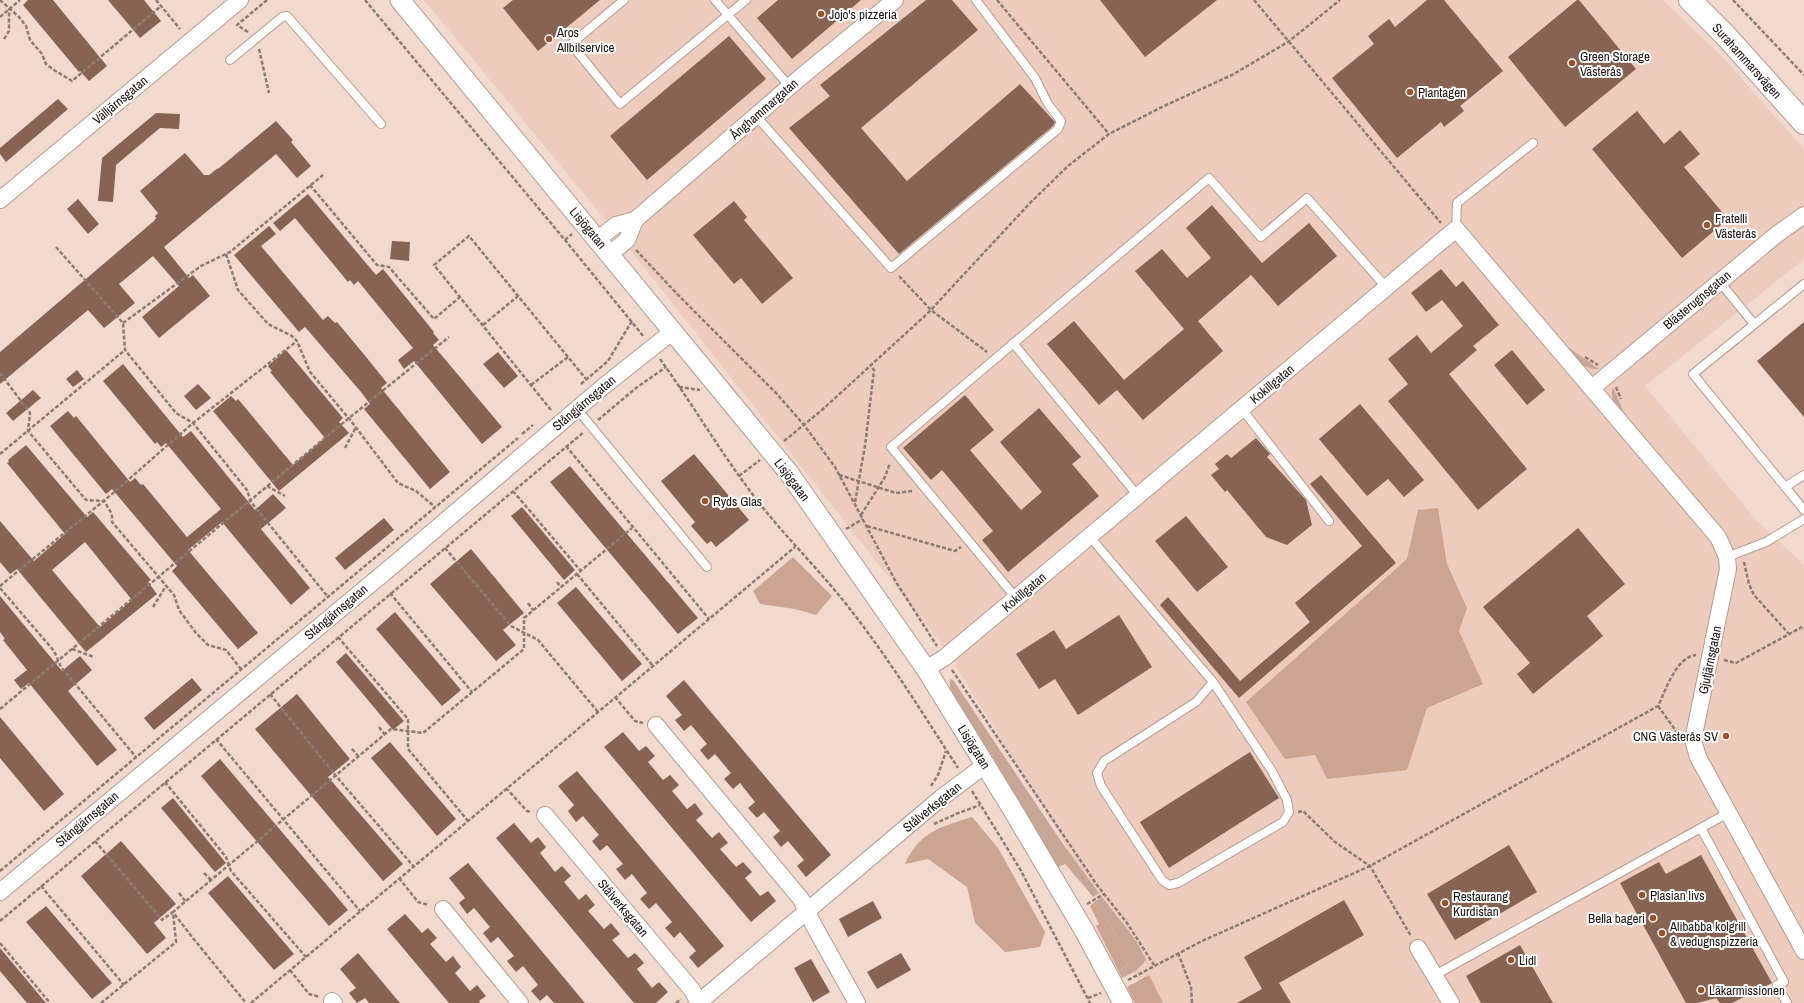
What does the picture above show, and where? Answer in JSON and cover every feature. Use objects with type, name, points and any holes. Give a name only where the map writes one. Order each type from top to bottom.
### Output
[{"type":"main road","name":"Surahammarsvägen","points":[[1690,0],[1726,36],[1804,123]]},
{"type":"street","name":"Välljärnsgatan","points":[[0,200],[240,0]]},
{"type":"street","name":"Lisjögatan","points":[[400,0],[789,473],[926,669],[1085,932],[1123,1003]]},
{"type":"street","name":"Ånghammargatan","points":[[598,239],[616,225],[635,220],[790,87],[895,0]]},
{"type":"street","name":"Blästerugnsgatan","points":[[1592,388],[1719,281],[1776,235],[1804,215]]},
{"type":"street","name":"Ånghammargatan","points":[[610,254],[627,240],[635,220]]},
{"type":"street","name":"Kokillgatan","points":[[926,669],[944,658],[1387,288],[1449,226]]},
{"type":"street","points":[[1449,226],[1592,388]]},
{"type":"street","name":"Stångjärnsgatan","points":[[0,892],[391,567],[577,409],[672,332]]},
{"type":"street","name":"Gjutjärnsgatan","points":[[1592,388],[1718,537],[1727,557],[1728,569],[1693,740],[1694,746],[1698,757],[1804,952]]},
{"type":"street","points":[[656,725],[801,899],[857,1003]]},
{"type":"street","name":"Stålverksgatan","points":[[545,816],[693,992],[699,1003],[941,798],[985,765]]},
{"type":"street","points":[[443,909],[520,1003]]},
{"type":"street","points":[[1418,948],[1451,1003]]},
{"type":"lane","points":[[624,0],[571,44],[620,104],[746,0]]},
{"type":"lane","points":[[715,0],[790,87]]},
{"type":"lane","points":[[756,116],[891,268],[1058,129],[1061,121],[1048,104],[1035,78],[976,0]]},
{"type":"lane","points":[[230,60],[282,17],[287,16],[381,124]]},
{"type":"lane","points":[[1449,226],[1457,203],[1533,143]]},
{"type":"lane","points":[[1016,598],[891,447],[1209,178],[1261,237],[1307,198],[1387,288]]},
{"type":"lane","points":[[1719,281],[1754,324]]},
{"type":"lane","points":[[1804,284],[1693,374],[1804,510]]},
{"type":"lane","points":[[1013,343],[1138,496]]},
{"type":"lane","points":[[577,409],[707,568]]},
{"type":"lane","points":[[1242,410],[1328,521]]},
{"type":"lane","points":[[1785,487],[1804,476]]},
{"type":"lane","points":[[1727,557],[1766,542],[1804,519]]},
{"type":"lane","points":[[1090,537],[1213,682],[1272,771],[1287,800],[1289,812],[1283,822],[1178,883],[1169,884],[1162,880],[1101,786],[1097,773],[1104,761],[1196,702],[1213,682]]},
{"type":"lane","points":[[1435,975],[1728,813]]},
{"type":"lane","points":[[1701,828],[1784,982],[1777,985],[1787,1003]]},
{"type":"path","points":[[0,0],[19,17],[26,26],[30,40],[42,54],[46,64],[72,81],[161,6]]},
{"type":"path","points":[[0,16],[20,0]]},
{"type":"path","points":[[156,0],[180,29]]},
{"type":"path","points":[[365,0],[632,321],[608,360],[577,388]]},
{"type":"path","points":[[997,0],[1109,134]]},
{"type":"path","points":[[1254,0],[1288,42],[1449,226]]},
{"type":"path","points":[[778,445],[804,425],[871,366],[931,310],[1030,203],[1068,166],[1109,134],[1162,107],[1232,75],[1288,42],[1340,0]]},
{"type":"path","points":[[1733,0],[1804,75]]},
{"type":"path","points":[[4,39],[9,32],[9,9]]},
{"type":"path","points":[[123,323],[201,266],[226,254],[323,175]]},
{"type":"path","points":[[310,185],[376,264],[389,267],[434,319],[460,297]]},
{"type":"path","points":[[551,410],[434,265],[469,236],[586,379]]},
{"type":"path","points":[[627,240],[680,297],[776,393],[804,425],[826,454],[839,475],[896,582],[944,658],[1104,894],[1127,922],[1154,965]]},
{"type":"path","points":[[56,247],[123,323],[125,350],[176,413],[193,422],[246,490],[251,500],[328,597]]},
{"type":"path","points":[[226,254],[238,290],[268,324],[292,336],[296,341],[310,372],[356,426],[398,482],[416,491],[435,507]]},
{"type":"path","points":[[891,268],[931,310],[995,358]]},
{"type":"path","points":[[483,325],[518,296]]},
{"type":"path","points":[[0,709],[349,418],[449,337]]},
{"type":"path","points":[[136,757],[61,667],[54,651],[0,587],[101,501],[112,494],[193,422],[296,341]]},
{"type":"path","points":[[0,454],[125,350]]},
{"type":"path","points":[[531,385],[568,357]]},
{"type":"path","points":[[854,503],[865,446],[874,370],[871,366]]},
{"type":"path","points":[[0,921],[566,446],[636,388],[666,367],[724,455],[750,491],[795,547],[842,599],[875,643],[946,750]]},
{"type":"path","points":[[0,373],[30,413],[28,431],[86,500],[104,501],[112,514],[112,522],[174,595],[179,610],[196,633],[208,645],[226,650],[241,669]]},
{"type":"path","points":[[679,387],[701,390]]},
{"type":"path","points":[[545,415],[556,405]]},
{"type":"path","points":[[0,870],[534,424]]},
{"type":"path","points":[[345,448],[356,426]]},
{"type":"path","points":[[566,446],[632,528],[709,619]]},
{"type":"path","points":[[860,515],[885,477],[891,461],[897,455]]},
{"type":"path","points":[[739,476],[760,460]]},
{"type":"path","points":[[839,475],[896,493],[917,491],[923,486]]},
{"type":"path","points":[[267,486],[285,496]]},
{"type":"path","points":[[513,491],[580,570]]},
{"type":"path","points":[[845,529],[863,519]]},
{"type":"path","points":[[866,526],[955,551],[968,540]]},
{"type":"path","points":[[95,841],[162,920],[186,902],[391,729],[423,733],[524,649],[524,618],[632,528]]},
{"type":"path","points":[[251,1003],[795,547]]},
{"type":"path","points":[[445,548],[511,626],[538,640],[598,712]]},
{"type":"path","points":[[1744,562],[1749,584],[1754,595],[1789,634]]},
{"type":"path","points":[[577,574],[653,666]]},
{"type":"path","points":[[556,582],[561,587]]},
{"type":"path","points":[[153,607],[166,586]]},
{"type":"path","points":[[390,593],[472,692]]},
{"type":"path","points":[[528,603],[533,610]]},
{"type":"path","points":[[1128,980],[1178,953],[1370,866],[1658,706],[1677,668],[1683,660],[1692,655],[1711,657],[1736,663],[1804,626]]},
{"type":"path","points":[[338,637],[408,719],[408,749],[468,821]]},
{"type":"path","points":[[72,649],[94,657]]},
{"type":"path","points":[[270,694],[336,776],[414,866]]},
{"type":"path","points":[[615,697],[635,721],[656,725]]},
{"type":"path","points":[[1658,706],[1687,745],[1694,746]]},
{"type":"path","points":[[379,727],[384,735]]},
{"type":"path","points":[[216,740],[360,911]]},
{"type":"path","points":[[352,749],[358,756]]},
{"type":"path","points":[[165,782],[226,857],[231,871],[306,957]]},
{"type":"path","points":[[506,788],[527,812],[545,816]]},
{"type":"path","points":[[980,805],[1020,869],[1090,1003]]},
{"type":"path","points":[[1289,812],[1303,812],[1335,842],[1370,866],[1418,948]]},
{"type":"path","points":[[204,872],[211,880]]},
{"type":"path","points":[[399,878],[418,902],[443,909]]},
{"type":"path","points":[[41,886],[124,985]]},
{"type":"path","points":[[179,893],[186,902]]},
{"type":"path","points":[[1086,905],[1104,894]]},
{"type":"path","points":[[101,1003],[176,942],[174,912]]},
{"type":"path","points":[[174,912],[192,937],[246,1003]]},
{"type":"path","points":[[0,943],[50,1003]]},
{"type":"path","points":[[1178,953],[1191,987],[1192,1003]]},
{"type":"path","points":[[290,970],[309,994],[333,1002]]},
{"type":"path","points":[[1088,998],[1104,992]]},
{"type":"shaded area","points":[[424,0],[1663,0],[1725,60],[1804,149],[1804,259],[1645,386],[1757,521],[1804,565],[1804,1003],[1150,1003],[1058,831],[943,646],[635,256]]},
{"type":"shaded area","points":[[1565,345],[1599,369],[1593,369],[1583,365]]},
{"type":"shaded area","points":[[1613,387],[1624,413],[1625,417],[1613,400]]},
{"type":"shaded area","points":[[1438,508],[1447,564],[1467,608],[1459,631],[1483,684],[1427,708],[1407,770],[1327,779],[1315,755],[1285,759],[1246,702],[1407,559],[1418,510]]},
{"type":"shaded area","points":[[793,557],[832,596],[816,615],[795,609],[760,604],[753,591]]},
{"type":"shaded area","points":[[950,679],[953,680],[1063,844],[1099,893],[1093,897],[1065,864],[1058,867],[994,759],[951,695]]},
{"type":"shaded area","points":[[972,817],[998,848],[1045,932],[1040,947],[1005,952],[975,923],[967,887],[928,859],[905,864],[917,844],[932,832]]},
{"type":"shaded area","points":[[1102,897],[1138,944],[1146,960],[1136,971],[1122,978],[1119,972],[1131,960],[1096,901]]},
{"type":"shaded area","points":[[1096,901],[1131,960],[1119,972],[1096,926],[1099,924],[1090,906]]},
{"type":"shaded area","points":[[1149,975],[1163,1003],[1135,1003],[1127,987]]},
{"type":"building","points":[[28,0],[53,0],[107,66],[89,81],[80,71],[79,72],[23,5]]},
{"type":"building","points":[[108,0],[144,0],[161,21],[140,38]]},
{"type":"building","points":[[513,0],[600,0],[538,51],[503,8]]},
{"type":"building","points":[[778,0],[861,0],[792,59],[757,18]]},
{"type":"building","points":[[926,0],[952,0],[978,30],[861,128],[907,181],[1020,84],[1055,122],[1053,126],[899,254],[789,128],[830,96],[820,85]]},
{"type":"building","points":[[1100,0],[1217,0],[1145,57]]},
{"type":"building","name":"Plantagen","points":[[1427,0],[1444,0],[1503,71],[1460,106],[1464,111],[1444,127],[1441,122],[1397,158],[1332,78],[1374,44],[1368,36],[1389,19],[1395,27]]},
{"type":"building","name":"Green Storage Västerås","points":[[1577,0],[1579,0],[1636,69],[1565,127],[1508,57]]},
{"type":"building","points":[[729,36],[766,79],[647,180],[610,136]]},
{"type":"building","points":[[58,99],[68,109],[6,162],[0,154],[0,148]]},
{"type":"building","points":[[1637,111],[1664,144],[1680,130],[1700,154],[1684,167],[1728,219],[1682,258],[1592,149]]},
{"type":"building","points":[[156,113],[180,114],[179,129],[160,128],[116,165],[113,202],[98,201],[102,158]]},
{"type":"building","points":[[276,121],[293,140],[291,142],[311,166],[297,178],[276,154],[164,247],[189,278],[193,275],[210,296],[159,338],[142,317],[179,286],[153,256],[119,284],[135,303],[104,328],[88,310],[0,384],[0,352],[154,221],[156,218],[155,216],[158,213],[140,191],[185,153],[204,175],[209,175]]},
{"type":"building","points":[[308,194],[376,275],[383,269],[434,332],[433,333],[439,340],[433,345],[502,427],[482,444],[414,361],[404,369],[398,360],[413,348],[358,281],[354,285],[350,280],[348,282],[295,218],[280,231],[273,223]]},
{"type":"building","points":[[78,199],[99,224],[88,234],[67,209]]},
{"type":"building","points":[[734,201],[747,217],[744,220],[793,278],[762,304],[741,278],[734,284],[693,235]]},
{"type":"building","points":[[1212,205],[1262,263],[1309,223],[1337,256],[1278,306],[1251,275],[1198,321],[1223,351],[1143,420],[1117,390],[1099,405],[1047,344],[1074,321],[1124,380],[1184,329],[1135,271],[1162,249],[1187,278],[1211,258],[1186,228]]},
{"type":"building","points":[[269,226],[276,234],[261,246],[323,320],[328,316],[335,323],[337,322],[387,383],[381,388],[450,472],[430,489],[364,409],[370,404],[361,392],[305,327],[299,332],[234,255]]},
{"type":"building","points":[[392,241],[410,242],[409,261],[390,259]]},
{"type":"building","points":[[1441,269],[1456,287],[1463,281],[1499,325],[1473,346],[1477,350],[1449,374],[1527,469],[1478,510],[1388,401],[1408,384],[1388,359],[1417,335],[1431,353],[1463,326],[1442,300],[1426,312],[1411,293]]},
{"type":"building","points":[[1804,322],[1804,417],[1757,361]]},
{"type":"building","points":[[286,350],[343,418],[339,422],[349,433],[279,491],[213,411],[231,396],[236,401],[238,399],[293,465],[325,438],[270,372],[272,371],[268,366]]},
{"type":"building","points":[[1512,350],[1545,390],[1527,405],[1494,365]]},
{"type":"building","points":[[498,352],[518,376],[504,388],[483,364]]},
{"type":"building","points":[[123,364],[183,437],[191,431],[255,510],[273,494],[286,508],[261,529],[310,588],[291,605],[222,522],[188,550],[258,633],[238,649],[172,571],[177,566],[112,489],[106,494],[50,426],[68,411],[74,418],[76,416],[130,482],[135,478],[141,485],[143,484],[187,537],[221,509],[166,443],[161,447],[157,442],[155,444],[103,381]]},
{"type":"building","points":[[77,370],[84,379],[73,387],[66,379]]},
{"type":"building","points":[[198,384],[211,398],[196,410],[184,396]]},
{"type":"building","points":[[33,390],[41,398],[13,421],[6,413]]},
{"type":"building","points":[[965,395],[994,430],[970,450],[1021,510],[1042,492],[1000,442],[1039,408],[1081,457],[1072,464],[1099,496],[1008,572],[982,540],[993,531],[942,470],[931,480],[903,448]]},
{"type":"building","points":[[1360,404],[1424,480],[1404,497],[1388,479],[1367,496],[1319,439]]},
{"type":"building","points":[[1256,438],[1270,454],[1267,457],[1306,500],[1312,525],[1287,545],[1266,537],[1227,490],[1225,492],[1211,475],[1219,469],[1215,464],[1227,454],[1231,458]]},
{"type":"building","points":[[26,445],[87,517],[93,512],[151,580],[148,582],[157,594],[86,652],[17,569],[10,574],[0,562],[0,521],[34,561],[65,534],[7,463],[9,462],[8,460]],"holes":[[[85,542],[132,600],[100,627],[52,570]]]},
{"type":"building","name":"Ryds Glas","points":[[694,454],[749,520],[716,547],[711,541],[707,544],[691,526],[695,522],[661,481]]},
{"type":"building","points":[[570,466],[698,618],[678,634],[550,482]]},
{"type":"building","points":[[1321,475],[1396,563],[1239,698],[1160,605],[1168,597],[1240,681],[1310,622],[1295,603],[1362,546],[1310,484]]},
{"type":"building","points":[[522,507],[575,570],[564,580],[511,516]]},
{"type":"building","points":[[1186,516],[1228,567],[1197,592],[1155,541]]},
{"type":"building","points":[[384,518],[394,530],[345,570],[335,558]]},
{"type":"building","points":[[1578,528],[1625,584],[1587,616],[1603,636],[1533,694],[1517,674],[1530,663],[1483,607]]},
{"type":"building","points":[[471,549],[524,613],[503,630],[516,645],[496,661],[430,584]]},
{"type":"building","points":[[576,587],[642,664],[622,681],[557,603]]},
{"type":"building","points":[[0,596],[62,671],[80,656],[92,670],[68,691],[117,750],[97,766],[29,683],[21,689],[14,680],[27,670],[3,640],[5,639],[0,632]]},
{"type":"building","points":[[395,612],[461,690],[442,706],[376,629]]},
{"type":"building","points":[[1119,615],[1152,667],[1078,715],[1055,679],[1039,689],[1016,654],[1054,630],[1066,649]]},
{"type":"building","points":[[346,653],[404,721],[393,730],[336,662]]},
{"type":"building","points":[[192,678],[202,690],[154,730],[144,718]]},
{"type":"building","points":[[684,680],[831,855],[806,877],[797,866],[804,860],[788,841],[781,847],[773,837],[780,831],[764,812],[757,818],[748,808],[755,802],[740,783],[733,789],[724,779],[731,773],[715,754],[708,760],[700,750],[707,744],[691,725],[684,731],[675,720],[682,715],[666,696]]},
{"type":"building","points":[[297,694],[350,759],[328,777],[403,864],[383,881],[255,729]]},
{"type":"building","points":[[0,717],[64,794],[44,811],[0,758]]},
{"type":"building","points":[[623,732],[639,751],[646,746],[655,756],[648,762],[663,780],[670,775],[679,785],[672,791],[687,809],[695,803],[703,814],[696,820],[712,838],[719,832],[728,843],[720,849],[736,867],[743,862],[752,872],[745,878],[760,896],[768,891],[776,901],[751,922],[604,747]]},
{"type":"building","points":[[390,742],[456,819],[437,836],[371,758]]},
{"type":"building","points":[[1250,752],[1279,798],[1169,868],[1140,822]]},
{"type":"building","points":[[220,759],[348,910],[329,926],[201,776]]},
{"type":"building","points":[[577,771],[724,946],[698,968],[689,957],[696,951],[680,932],[674,938],[665,928],[672,922],[656,903],[649,909],[640,899],[647,893],[632,874],[625,880],[616,869],[623,864],[607,845],[600,851],[592,841],[599,835],[583,816],[576,822],[568,811],[574,805],[558,786]]},
{"type":"building","points":[[173,798],[226,863],[215,872],[161,808]]},
{"type":"building","points":[[514,823],[531,843],[538,837],[546,847],[540,853],[555,872],[562,866],[571,876],[564,882],[579,900],[586,894],[595,905],[588,911],[604,929],[611,923],[620,934],[612,940],[628,958],[635,953],[644,963],[637,969],[652,988],[659,982],[668,992],[656,1003],[634,1003],[496,838]]},
{"type":"building","points":[[121,841],[176,904],[154,923],[166,938],[147,954],[81,876]]},
{"type":"building","points":[[1509,845],[1537,892],[1455,940],[1427,894]]},
{"type":"building","points":[[1701,855],[1772,983],[1732,1003],[1720,1003],[1716,998],[1697,1003],[1686,1003],[1620,883],[1659,862],[1666,874]]},
{"type":"building","points":[[468,863],[585,1003],[554,1003],[547,995],[540,1001],[531,991],[538,985],[523,966],[516,972],[507,961],[514,956],[498,937],[491,943],[483,933],[490,927],[474,908],[467,914],[459,903],[465,898],[449,878]]},
{"type":"building","points":[[228,876],[294,954],[274,970],[208,893]]},
{"type":"building","points":[[1344,900],[1364,935],[1279,983],[1291,1003],[1237,1003],[1262,989],[1244,957]]},
{"type":"building","points":[[873,901],[882,918],[848,937],[839,919]]},
{"type":"building","points":[[46,906],[112,983],[92,999],[26,922]]},
{"type":"building","points":[[405,914],[422,933],[428,928],[437,938],[430,944],[446,962],[453,956],[461,967],[455,973],[470,991],[477,985],[486,996],[479,1001],[480,1003],[449,1003],[387,929]]},
{"type":"building","name":"Lidl","points":[[1520,945],[1553,1003],[1481,1003],[1466,976]]},
{"type":"building","points":[[0,948],[46,1003],[27,1003],[0,971]]},
{"type":"building","points":[[358,953],[400,1003],[369,1003],[365,998],[357,1003],[349,993],[356,988],[340,969]]},
{"type":"building","points":[[901,953],[911,970],[877,989],[867,972]]},
{"type":"building","points":[[811,959],[830,992],[813,1002],[794,968]]},
{"type":"place","name":"Jojo's pizzeria","points":[[821,14]]},
{"type":"place","name":"Aros Allbilservice","points":[[549,39]]},
{"type":"place","name":"Green Storage Västerås","points":[[1572,63]]},
{"type":"place","name":"Plantagen","points":[[1410,92]]},
{"type":"place","name":"Fratelli Västerås","points":[[1707,225]]},
{"type":"place","name":"Ryds Glas","points":[[705,501]]},
{"type":"place","name":"CNG Västerås SV","points":[[1726,736]]},
{"type":"place","name":"Plasian livs","points":[[1642,895]]},
{"type":"place","name":"Restaurang Kurdistan","points":[[1445,903]]},
{"type":"place","name":"Bella bageri","points":[[1653,918]]},
{"type":"place","name":"Alibabba kolgrill & vedugnspizzeria","points":[[1662,933]]},
{"type":"place","name":"Lidl","points":[[1511,960]]},
{"type":"place","name":"Läkarmissionen","points":[[1701,990]]}]
